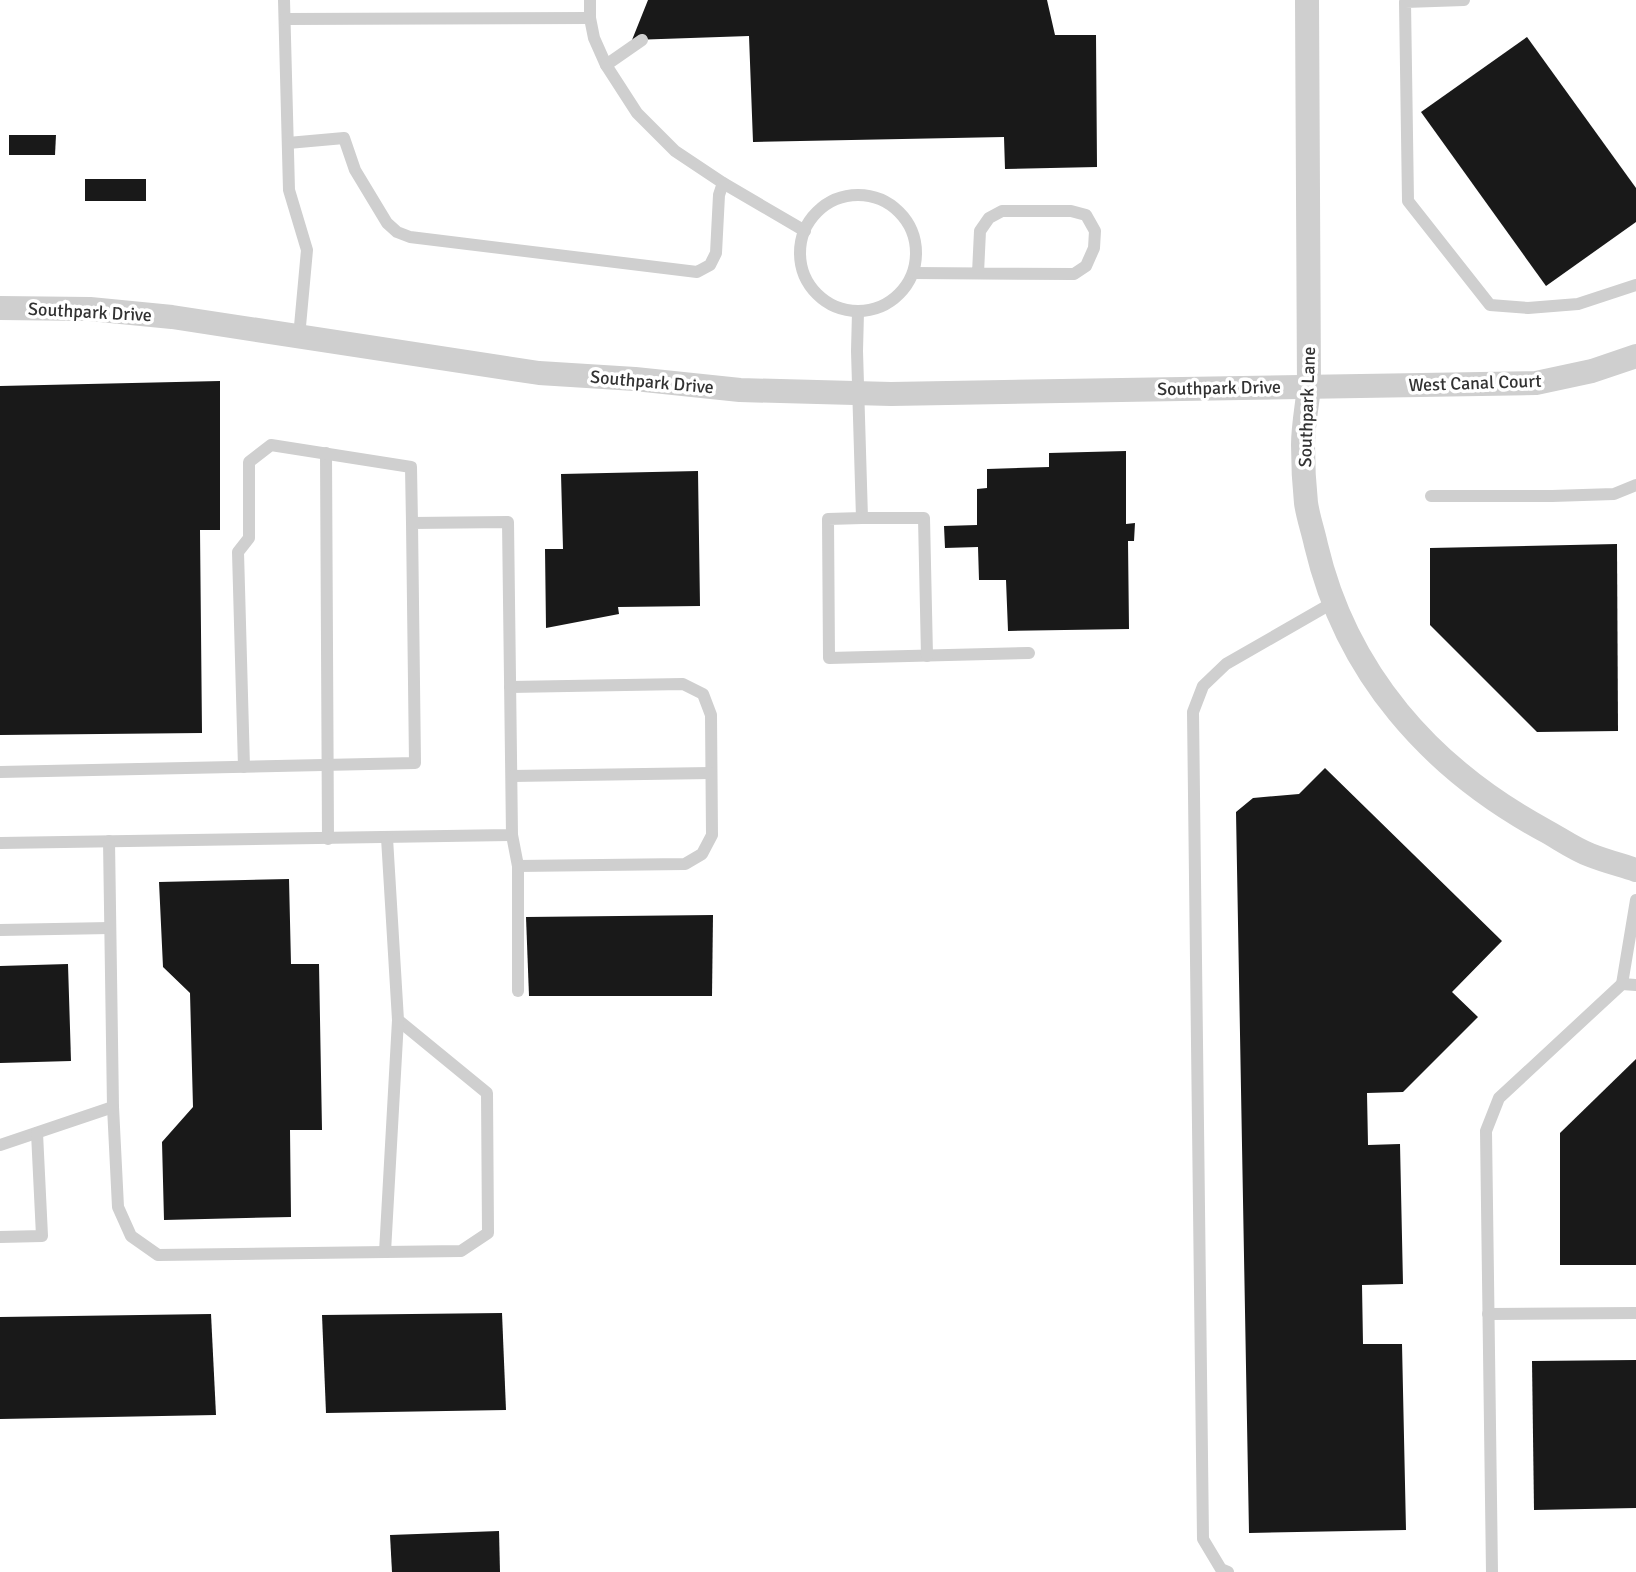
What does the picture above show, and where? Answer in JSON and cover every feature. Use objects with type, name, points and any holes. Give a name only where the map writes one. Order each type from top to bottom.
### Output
[{"type":"street","name":"Southpark Lane","points":[[1307,0],[1310,387],[1303,444],[1306,505],[1321,569],[1360,659],[1423,742],[1493,800],[1535,826],[1589,855],[1636,870]]},
{"type":"street","name":"Southpark Drive","points":[[0,308],[90,309],[172,317],[539,373],[635,379],[740,390],[891,394],[1310,387]]},
{"type":"street","name":"West Canal Court","points":[[1310,387],[1536,383],[1592,371],[1636,356]]},
{"type":"lane","points":[[284,0],[289,190],[307,250],[299,337]]},
{"type":"lane","points":[[590,0],[594,38],[606,65],[646,123],[675,151],[804,231]]},
{"type":"lane","points":[[1464,0],[1405,1],[1408,201],[1490,305],[1528,308],[1578,304],[1636,285]]},
{"type":"lane","points":[[285,19],[590,19]]},
{"type":"lane","points":[[606,65],[642,40]]},
{"type":"lane","points":[[288,143],[345,138],[355,170],[387,223],[397,232],[410,237],[697,272],[710,265],[716,253],[719,195],[723,183]]},
{"type":"lane","points":[[850,196],[870,196],[895,210],[913,233],[916,253],[913,272],[892,301],[876,309],[858,312],[839,308],[822,299],[809,285],[802,268],[800,249],[804,231],[815,214],[831,202],[850,196]]},
{"type":"lane","points":[[913,272],[978,273],[1073,274],[1087,266],[1094,248],[1095,231],[1086,215],[1071,211],[1002,211],[989,218],[980,231],[978,273]]},
{"type":"lane","points":[[858,312],[862,518]]},
{"type":"lane","points":[[0,772],[244,767],[415,763],[411,467],[271,445],[249,462],[249,538],[238,552],[244,767]]},
{"type":"lane","points":[[326,453],[328,839]]},
{"type":"lane","points":[[1431,496],[1614,494],[1636,485]]},
{"type":"lane","points":[[927,656],[924,518],[828,519],[829,658],[927,656],[1029,653]]},
{"type":"lane","points":[[412,523],[508,522],[512,835],[518,866],[518,991]]},
{"type":"lane","points":[[1228,1572],[1221,1569],[1203,1539],[1193,712],[1203,686],[1226,664],[1334,602]]},
{"type":"lane","points":[[510,687],[683,684],[703,694],[711,715],[712,835],[702,854],[685,864],[518,866]]},
{"type":"lane","points":[[512,776],[711,773]]},
{"type":"lane","points":[[0,843],[512,835]]},
{"type":"lane","points":[[385,1252],[398,1020],[387,838]]},
{"type":"lane","points":[[109,841],[113,1107],[118,1207],[131,1236],[158,1255],[461,1251],[488,1233],[487,1093],[398,1020]]},
{"type":"lane","points":[[1492,1572],[1486,1131],[1499,1098],[1622,984],[1636,900]]},
{"type":"lane","points":[[0,930],[110,928]]},
{"type":"lane","points":[[1622,984],[1636,985]]},
{"type":"lane","points":[[0,1145],[113,1107]]},
{"type":"lane","points":[[0,1237],[42,1236],[37,1133]]},
{"type":"lane","points":[[1488,1314],[1636,1313]]},
{"type":"building","points":[[648,0],[1047,0],[1055,35],[1096,35],[1097,167],[1005,169],[1004,137],[753,142],[749,36],[632,40]]},
{"type":"building","points":[[1527,37],[1636,188],[1636,222],[1546,286],[1421,112]]},
{"type":"building","points":[[9,135],[56,135],[55,155],[9,155]]},
{"type":"building","points":[[85,179],[146,179],[146,201],[85,201]]},
{"type":"building","points":[[220,381],[220,530],[200,530],[202,733],[0,735],[0,386]]},
{"type":"building","points":[[1126,451],[1126,524],[1135,523],[1134,541],[1128,541],[1129,629],[1008,631],[1006,580],[979,580],[978,547],[945,548],[944,526],[977,525],[977,489],[987,488],[987,469],[1049,467],[1049,453]]},
{"type":"building","points":[[698,471],[700,606],[618,607],[619,614],[546,628],[545,549],[563,549],[561,474]]},
{"type":"building","points":[[1617,544],[1618,731],[1537,732],[1430,625],[1430,548]]},
{"type":"building","points":[[1325,768],[1502,941],[1452,992],[1478,1017],[1403,1092],[1367,1093],[1368,1145],[1400,1144],[1403,1284],[1362,1285],[1363,1344],[1402,1344],[1406,1530],[1249,1533],[1236,812],[1253,798],[1299,794]]},
{"type":"building","points":[[289,879],[291,964],[319,964],[322,1130],[290,1130],[291,1217],[164,1220],[162,1142],[193,1107],[190,993],[163,967],[159,882]]},
{"type":"building","points":[[713,915],[712,996],[529,996],[526,917]]},
{"type":"building","points":[[68,964],[71,1061],[0,1063],[0,966]]},
{"type":"building","points":[[1636,1059],[1636,1265],[1560,1265],[1560,1133]]},
{"type":"building","points":[[502,1313],[506,1410],[326,1413],[322,1315]]},
{"type":"building","points":[[211,1314],[216,1415],[0,1419],[0,1317]]},
{"type":"building","points":[[1636,1360],[1636,1508],[1534,1510],[1532,1361]]},
{"type":"building","points":[[499,1531],[500,1572],[392,1572],[390,1535]]}]
